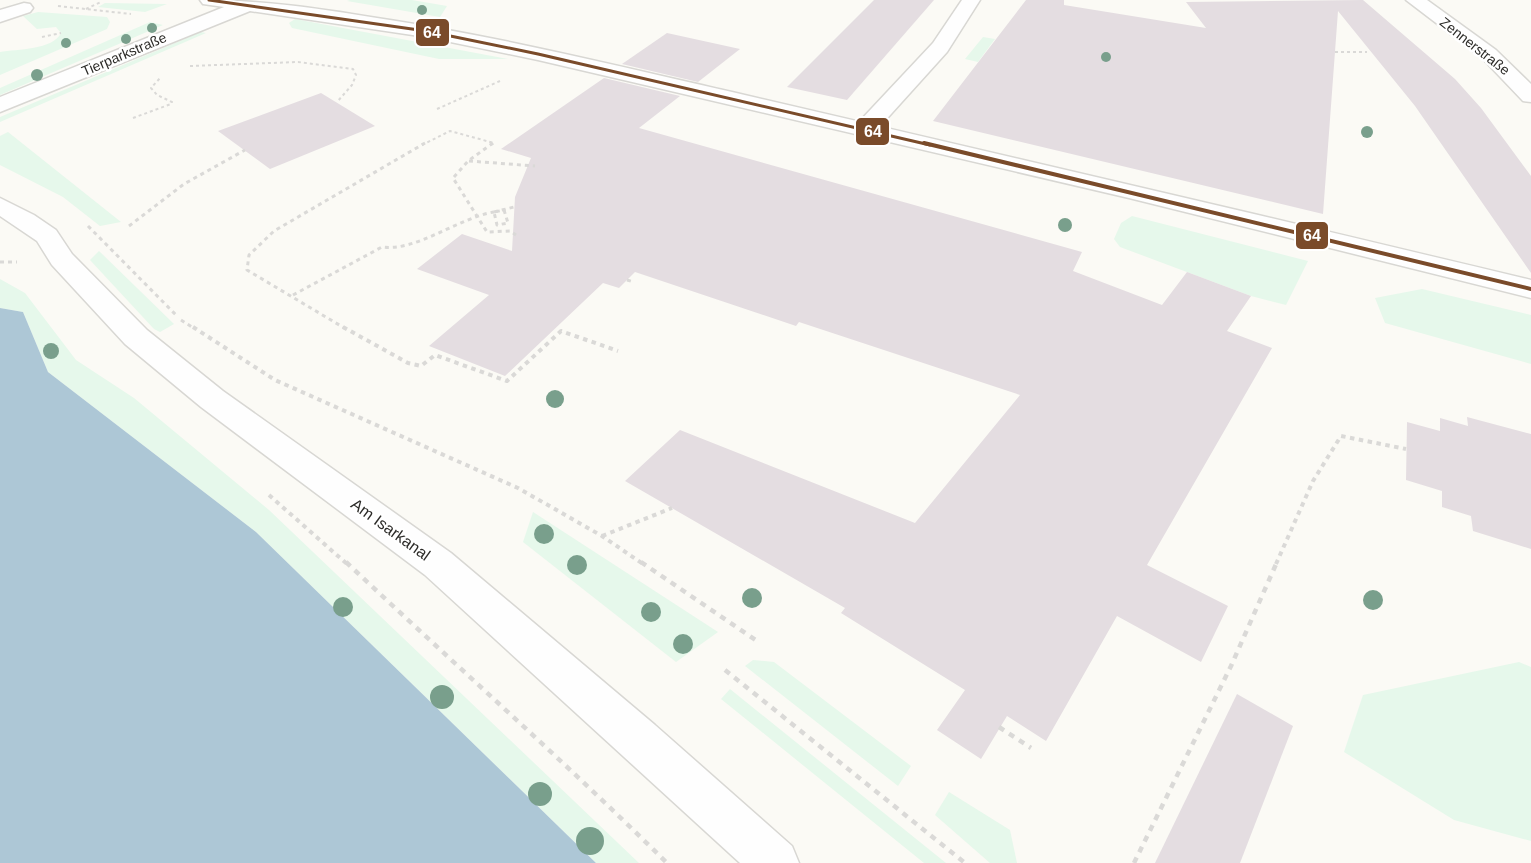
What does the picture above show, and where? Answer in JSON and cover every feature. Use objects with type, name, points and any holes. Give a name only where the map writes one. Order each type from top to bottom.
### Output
[{"type":"street","points":[[209,0],[257,3],[426,31],[538,54],[865,129],[1531,289]]},
{"type":"street","points":[[865,129],[949,36],[962,19],[970,0]]},
{"type":"street","name":"Zennerstraße","points":[[1415,0],[1489,54],[1531,96]]},
{"type":"street","name":"Tierparkstraße","points":[[0,105],[202,21],[257,3]]},
{"type":"street","points":[[1489,54],[1522,57]]},
{"type":"street","name":"Am Isarkanal","points":[[0,206],[25,219],[47,236],[62,259],[136,337],[212,399],[438,564],[640,740],[776,863]]},
{"type":"path","points":[[86,10],[101,2]]},
{"type":"path","points":[[55,6],[131,14]]},
{"type":"path","points":[[34,38],[61,33]]},
{"type":"path","points":[[1335,52],[1367,51]]},
{"type":"path","points":[[188,66],[297,63],[343,65],[353,69],[356,75],[352,85],[337,99],[337,102]]},
{"type":"path","points":[[133,118],[171,104],[172,102],[157,95],[151,88],[170,72]]},
{"type":"path","points":[[437,109],[476,93],[509,75]]},
{"type":"path","points":[[516,235],[510,231],[487,232],[474,215],[469,201],[453,178],[468,161],[494,143],[450,131],[406,153],[274,231],[249,255],[247,270],[330,320],[408,363],[421,366],[435,355],[507,381],[561,330],[618,351]]},
{"type":"path","points":[[129,226],[169,193],[215,163],[245,150]]},
{"type":"path","points":[[468,161],[535,166]]},
{"type":"path","points":[[293,296],[382,247],[397,249],[474,215],[484,213],[494,212],[504,210],[508,223],[497,225],[495,218],[494,211],[514,207]]},
{"type":"path","points":[[82,220],[178,317],[241,360],[309,396],[518,488],[602,536],[760,643]]},
{"type":"path","points":[[0,262],[27,262]]},
{"type":"path","points":[[627,280],[634,282]]},
{"type":"path","points":[[1134,863],[1231,666],[1313,481],[1341,436],[1406,449]]},
{"type":"path","points":[[264,491],[326,544],[489,697],[570,767],[667,863]]},
{"type":"path","points":[[602,536],[672,508]]},
{"type":"path","points":[[725,670],[965,863]]},
{"type":"path","points":[[999,727],[1032,748]]},
{"type":"green space","points":[[412,0],[447,6],[440,17],[347,1]]},
{"type":"green space","points":[[105,3],[167,4],[145,12],[98,7]]},
{"type":"green space","points":[[38,12],[107,17],[110,22],[107,29],[0,75],[0,52],[43,46],[57,39],[61,33],[56,27],[37,29],[23,16]]},
{"type":"green space","points":[[295,19],[508,59],[439,59],[292,28],[289,23]]},
{"type":"green space","points":[[150,22],[163,25],[0,95],[0,88]]},
{"type":"green space","points":[[201,32],[206,33],[0,122],[0,117]]},
{"type":"green space","points":[[983,37],[995,39],[978,62],[965,59]]},
{"type":"green space","points":[[8,132],[121,222],[100,226],[63,197],[0,165],[0,136]]},
{"type":"green space","points":[[1132,216],[1308,261],[1286,305],[1251,296],[1120,247],[1114,239],[1121,223]]},
{"type":"green space","points":[[99,251],[174,324],[160,332],[154,329],[90,260]]},
{"type":"green space","points":[[0,279],[25,293],[76,360],[134,398],[269,510],[639,863],[596,863],[256,532],[48,372],[23,312],[0,308]]},
{"type":"green space","points":[[1422,289],[1531,315],[1531,364],[1385,323],[1375,298]]},
{"type":"green space","points":[[533,512],[718,632],[676,662],[523,542]]},
{"type":"green space","points":[[753,660],[774,662],[911,766],[898,786],[745,666]]},
{"type":"green space","points":[[1519,662],[1531,667],[1531,841],[1454,820],[1344,752],[1363,695]]},
{"type":"green space","points":[[730,689],[946,863],[924,863],[721,699]]},
{"type":"green space","points":[[949,792],[1010,830],[1017,863],[990,863],[935,815]]},
{"type":"water","points":[[0,308],[23,312],[48,372],[256,532],[596,863],[0,863]]},
{"type":"building","points":[[874,0],[934,0],[847,100],[787,87]]},
{"type":"building","points":[[1026,0],[1064,0],[1064,5],[1206,28],[1186,2],[1363,0],[1455,79],[1481,108],[1531,176],[1531,273],[1415,106],[1338,11],[1323,214],[933,121]]},
{"type":"building","points":[[667,33],[740,49],[698,82],[622,64]]},
{"type":"building","points":[[604,78],[680,96],[639,128],[1082,252],[1073,271],[1162,305],[1187,272],[1251,296],[1227,331],[1272,348],[1147,565],[1228,606],[1201,662],[1117,616],[1046,741],[1007,716],[981,759],[937,730],[965,690],[841,613],[845,608],[625,481],[680,430],[915,523],[1020,395],[799,322],[796,326],[635,272],[619,288],[603,283],[505,376],[429,346],[489,295],[417,269],[462,234],[512,251],[515,197],[531,158],[501,149]]},
{"type":"building","points":[[321,93],[375,126],[270,169],[218,131]]},
{"type":"building","points":[[1467,417],[1531,434],[1531,549],[1473,531],[1471,516],[1442,507],[1442,491],[1406,480],[1407,422],[1440,431],[1440,418],[1468,426]]},
{"type":"building","points":[[1237,694],[1293,726],[1240,863],[1155,863]]},
{"type":"transit line","name":"64","points":[[209,0],[306,12],[426,31],[538,54],[1129,191],[1531,289]]}]
